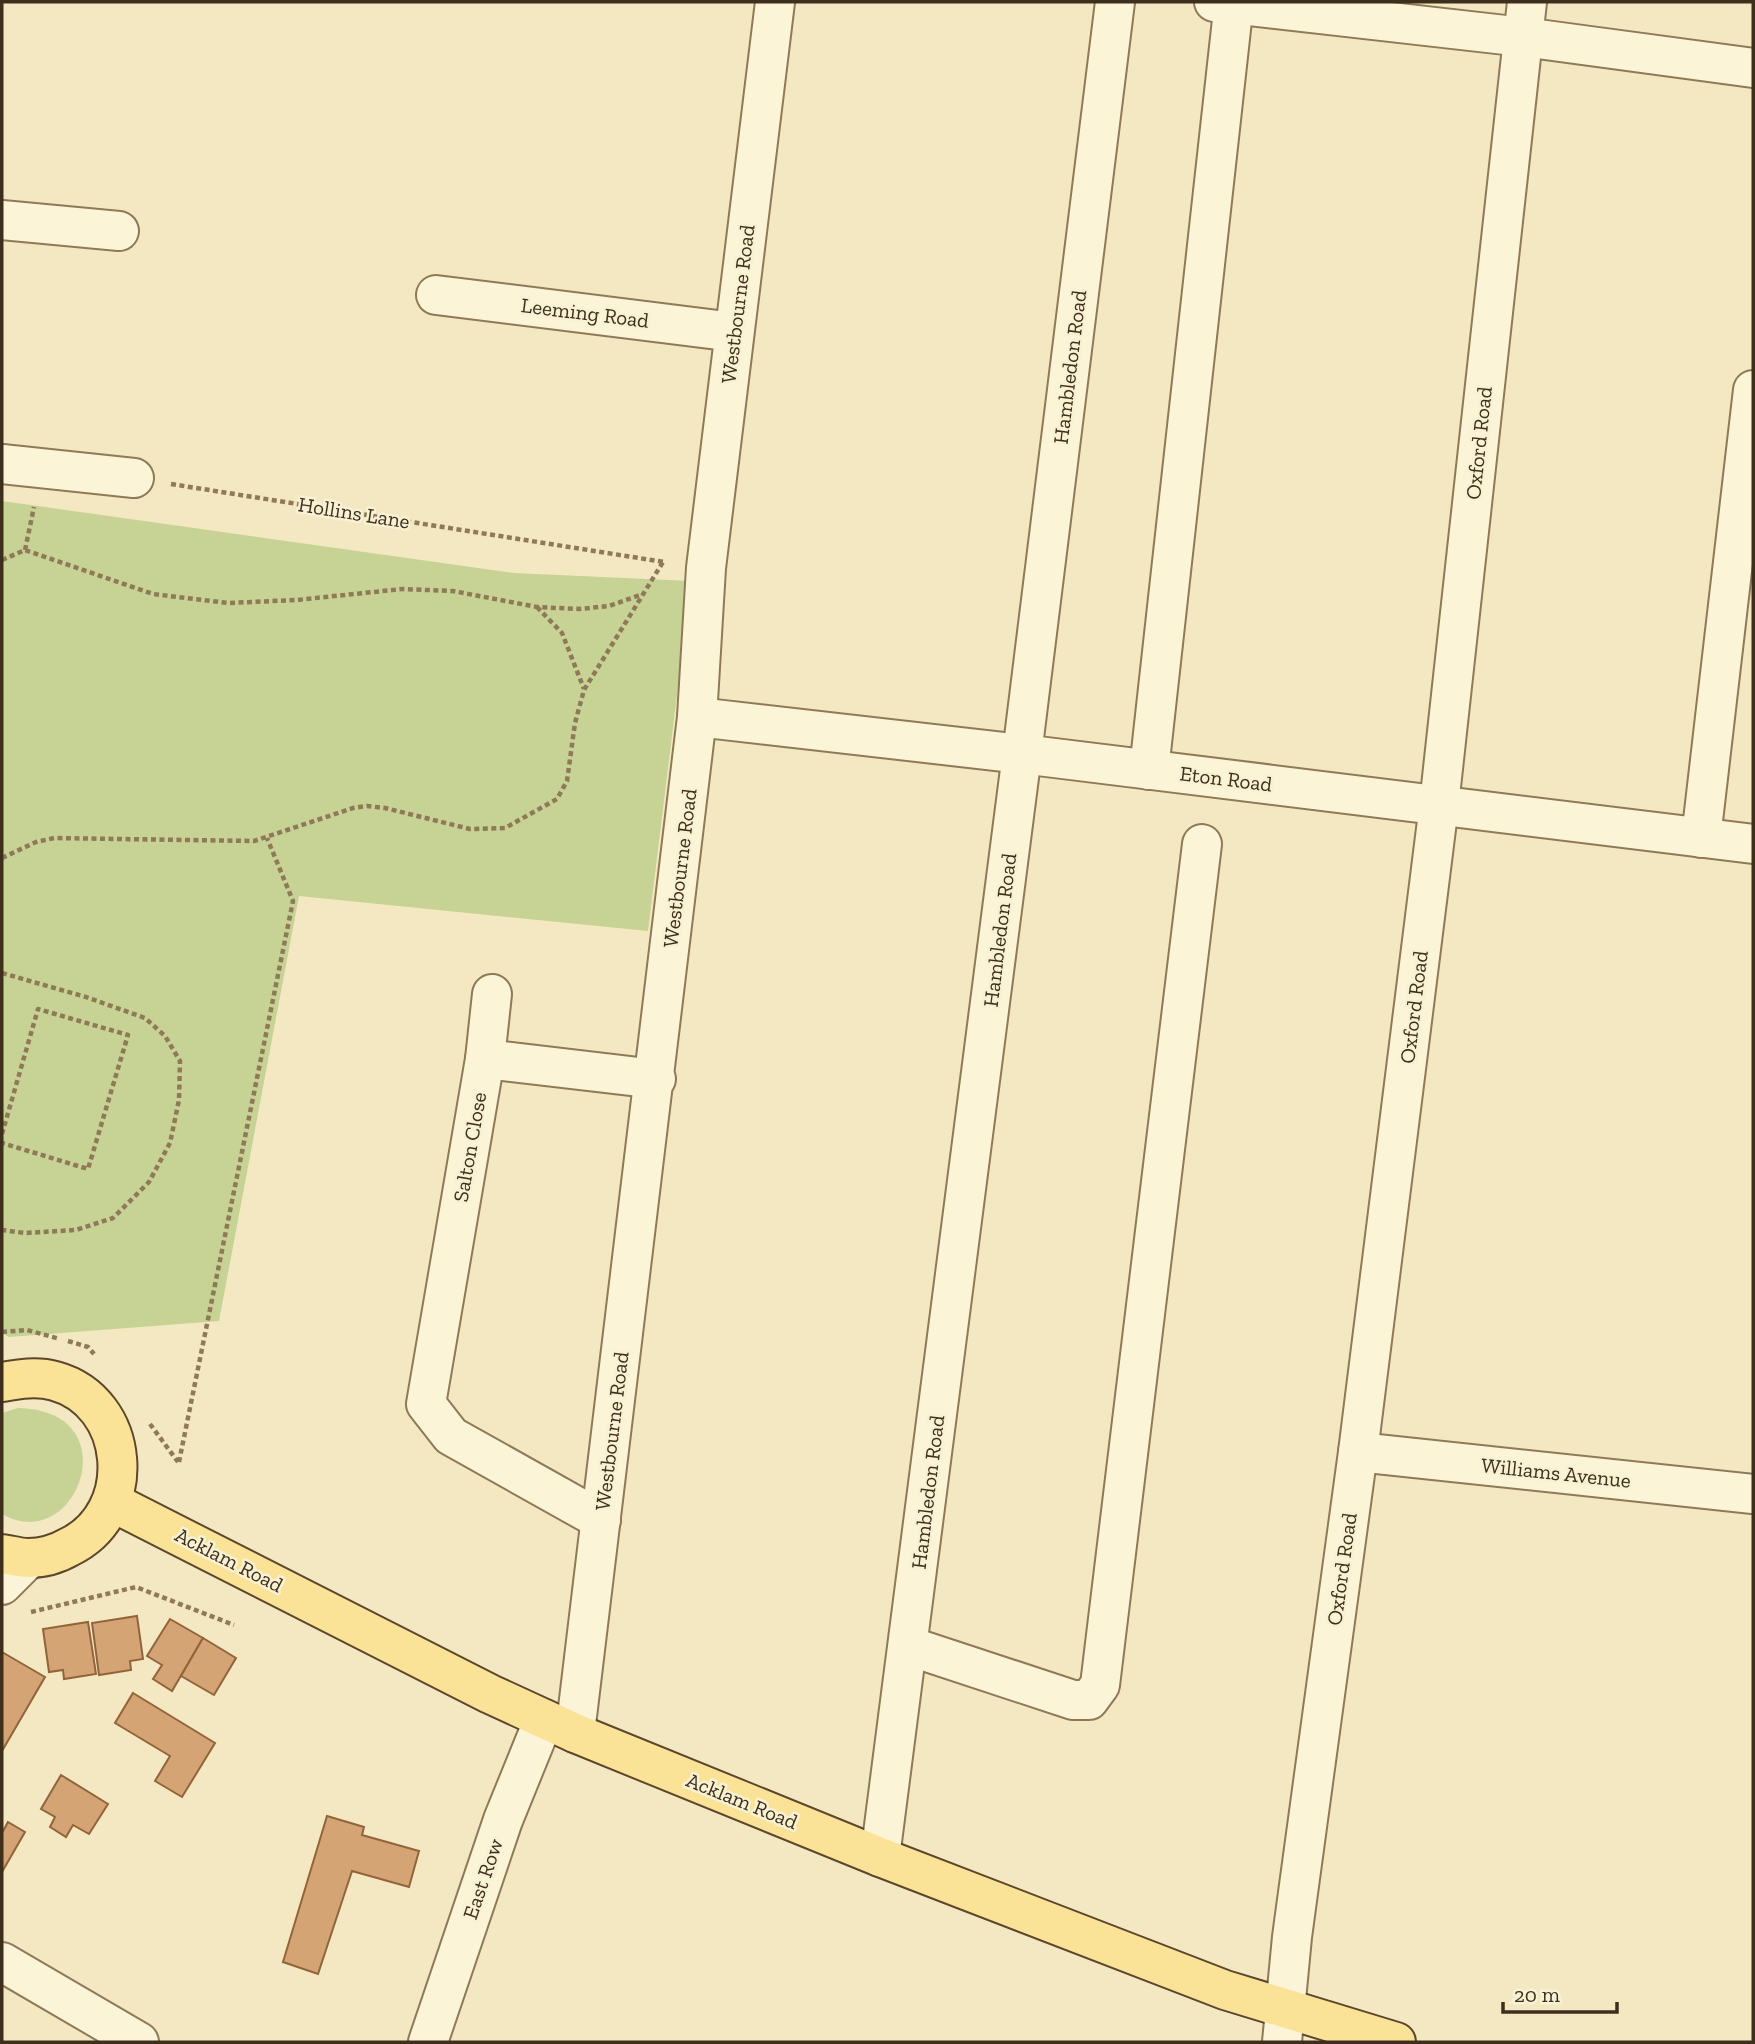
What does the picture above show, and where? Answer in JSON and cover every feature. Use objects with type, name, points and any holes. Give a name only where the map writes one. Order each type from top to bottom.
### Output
[{"type":"main road","points":[[2,1382],[26,1377],[55,1381],[82,1395],[103,1416],[116,1443],[119,1473],[112,1502],[99,1525],[79,1542],[56,1554],[16,1556]]},
{"type":"main road","name":"Acklam Road","points":[[112,1502],[490,1694],[559,1726],[880,1857],[1225,1990],[1284,2026],[1396,2042]]},
{"type":"street","name":"Westbourne Road","points":[[559,1726],[601,1520],[656,1079],[697,717],[706,568],[775,2]]},
{"type":"street","name":"Hambledon Road","points":[[880,1857],[909,1646],[1115,2]]},
{"type":"street","points":[[1149,770],[1227,3],[1525,19],[1753,68]]},
{"type":"street","name":"Oxford Road","points":[[1284,2026],[1292,1937],[1358,1452],[1439,805],[1525,19]]},
{"type":"street","points":[[2,219],[119,231]]},
{"type":"street","name":"Leeming Road","points":[[436,295],[734,332]]},
{"type":"street","points":[[1701,838],[1753,390]]},
{"type":"street","points":[[2,464],[134,478]]},
{"type":"street","name":"Eton Road","points":[[697,717],[1753,844]]},
{"type":"street","points":[[909,1646],[1073,1700],[1089,1700],[1100,1685],[1202,844]]},
{"type":"street","name":"Salton Close","points":[[492,994],[485,1059],[426,1404],[451,1436],[601,1520]]},
{"type":"street","points":[[485,1059],[656,1079]]},
{"type":"street","name":"Williams Avenue","points":[[1358,1452],[1753,1494]]},
{"type":"street","points":[[12,1600],[16,1556]]},
{"type":"street","name":"East Row","points":[[428,2042],[503,1820],[559,1726]]},
{"type":"street","points":[[2,1962],[139,2042]]},
{"type":"path","name":"Hollins Lane","points":[[134,478],[706,568]]},
{"type":"path","points":[[2,560],[25,550],[153,594],[228,603],[297,600],[402,589],[453,591],[537,607],[579,608],[609,606],[641,594]]},
{"type":"path","points":[[2,858],[36,842],[54,838],[254,841],[353,808],[367,806],[470,829],[505,828],[557,799],[567,781],[575,723],[584,690],[663,562]]},
{"type":"path","points":[[537,607],[562,633],[584,690]]},
{"type":"path","points":[[178,1462],[293,901],[267,838]]},
{"type":"path","points":[[2,973],[86,997],[145,1018],[165,1036],[180,1060],[179,1100],[170,1143],[149,1182],[113,1218],[76,1230],[25,1233],[2,1230]]},
{"type":"path","points":[[2,1134],[38,1009],[128,1035],[88,1169],[2,1143]]},
{"type":"path","points":[[12,1600],[136,1587],[234,1625]]},
{"type":"green space","points":[[2,501],[514,573],[691,581],[648,931],[299,896],[219,1321],[9,1337],[2,1333]]},
{"type":"green space","points":[[18,1408],[53,1415],[74,1431],[82,1454],[81,1478],[70,1500],[52,1516],[29,1522],[2,1514],[2,1413]]},
{"type":"building","points":[[137,1616],[143,1659],[130,1661],[131,1670],[99,1675],[92,1623]]},
{"type":"building","points":[[170,1619],[203,1638],[172,1691],[153,1679],[162,1665],[147,1656]]},
{"type":"building","points":[[88,1622],[96,1674],[64,1679],[63,1670],[49,1672],[43,1629]]},
{"type":"building","points":[[203,1638],[236,1658],[214,1695],[181,1676]]},
{"type":"building","points":[[2,1652],[45,1677],[2,1751]]},
{"type":"building","points":[[133,1693],[215,1743],[182,1797],[155,1781],[170,1756],[115,1723]]},
{"type":"building","points":[[61,1775],[108,1804],[89,1834],[73,1825],[66,1837],[50,1827],[55,1817],[41,1809]]},
{"type":"building","points":[[327,1816],[364,1827],[362,1835],[419,1851],[409,1887],[352,1871],[318,1974],[283,1962]]},
{"type":"building","points":[[8,1822],[25,1832],[2,1872],[2,1833]]}]
